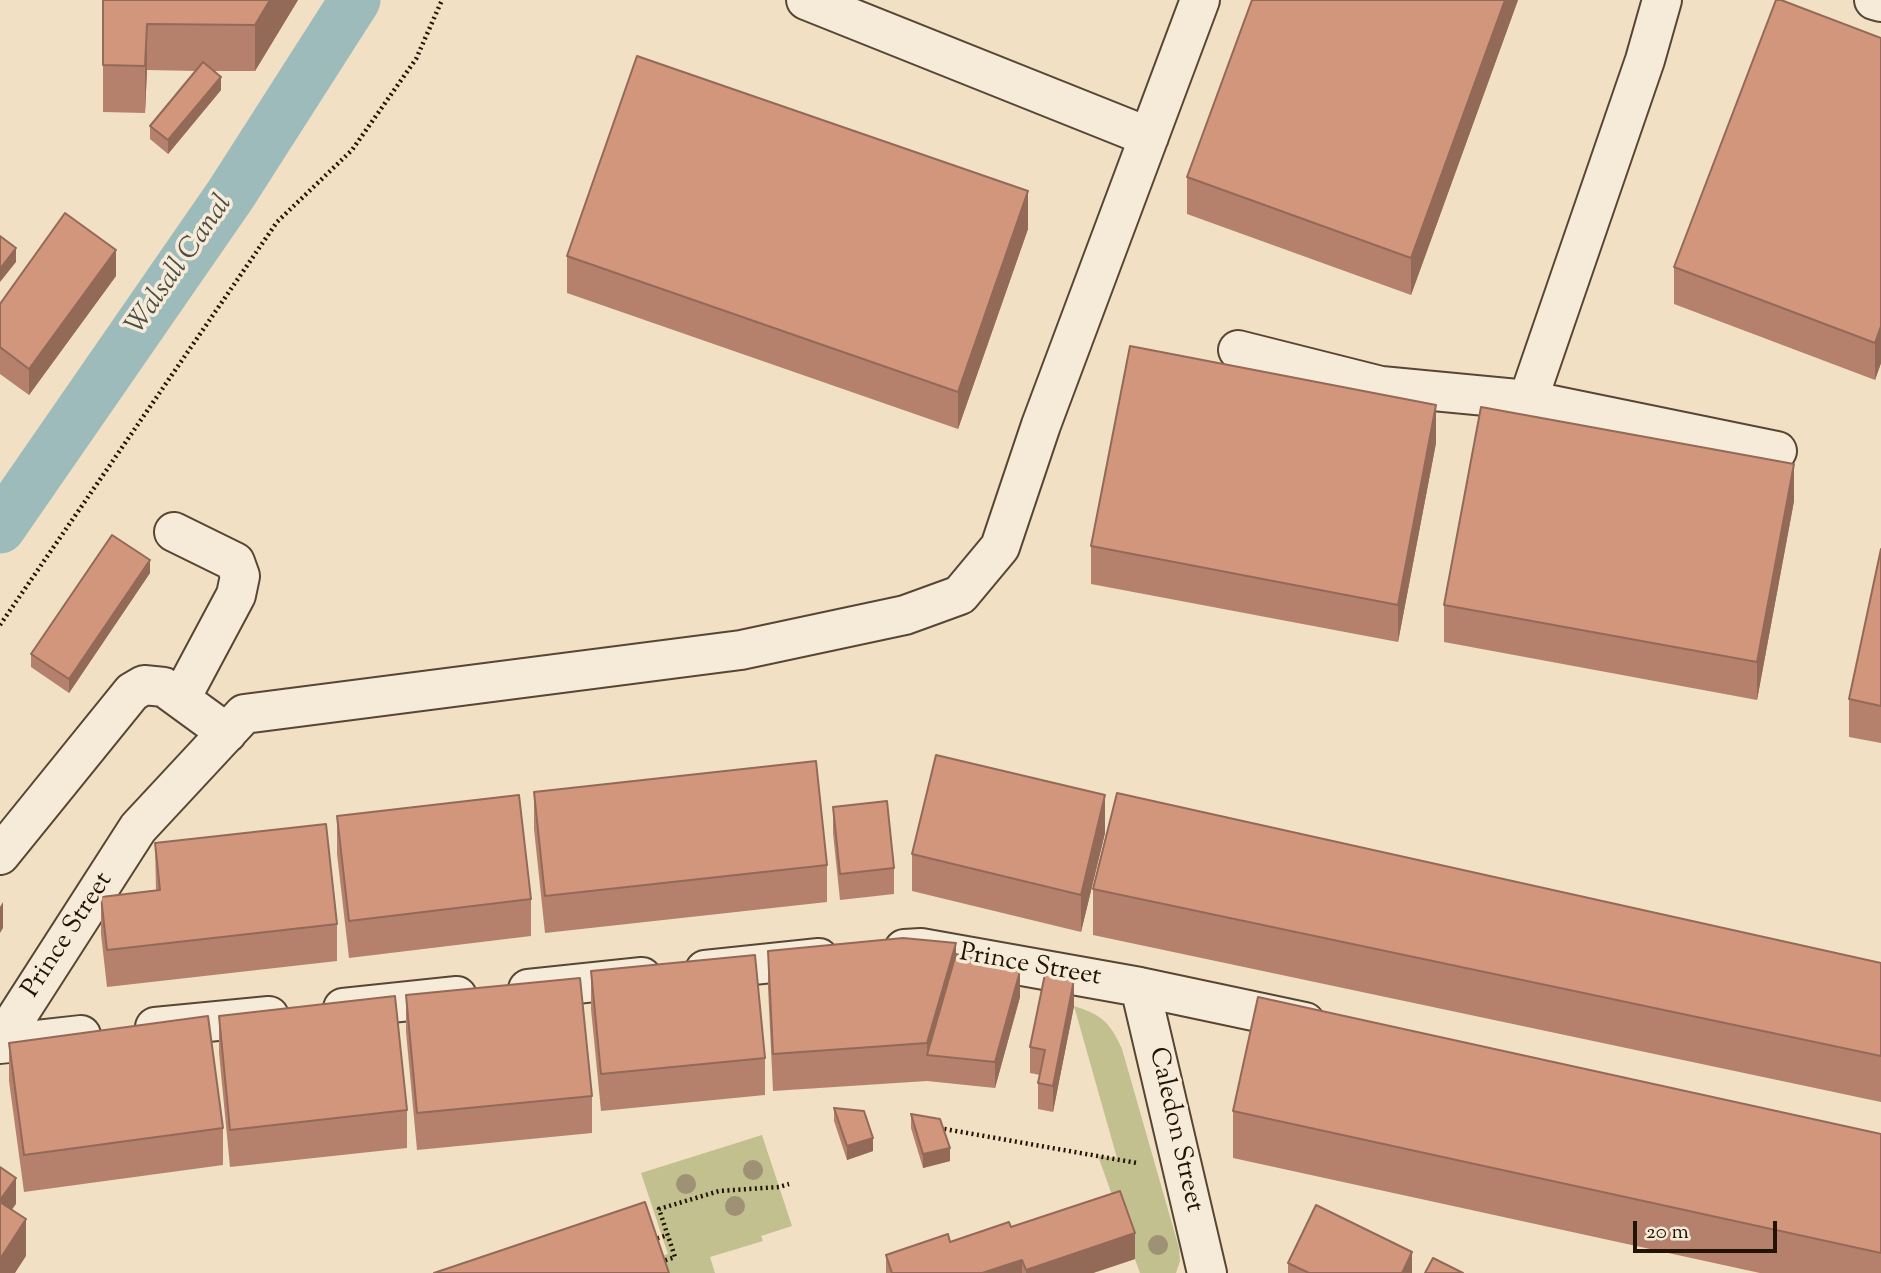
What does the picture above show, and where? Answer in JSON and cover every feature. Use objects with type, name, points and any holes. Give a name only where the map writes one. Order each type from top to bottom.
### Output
[{"type":"street","points":[[806,0],[1149,137]]},
{"type":"street","name":"Prince Street","points":[[0,1044],[138,828],[244,714],[741,650],[905,615],[960,595],[1000,547],[1041,425],[1200,0]]},
{"type":"street","points":[[1528,400],[1645,60],[1662,0]]},
{"type":"street","points":[[1874,0],[1881,2]]},
{"type":"street","points":[[1238,351],[1381,386],[1528,400],[1777,452]]},
{"type":"street","points":[[174,532],[235,562],[240,576],[236,595],[181,698]]},
{"type":"street","points":[[0,855],[132,692],[144,685],[164,687],[227,733]]},
{"type":"street","name":"Prince Street","points":[[0,1044],[921,948],[1140,987],[1342,1030]]},
{"type":"street","name":"Caledon Street","points":[[1140,987],[1207,1273]]},
{"type":"path","points":[[0,625],[277,222],[352,150],[416,60],[442,0]]},
{"type":"path","points":[[933,1127],[1183,1170]]},
{"type":"path","points":[[651,1264],[675,1257],[659,1209],[719,1191],[789,1184]]},
{"type":"path","points":[[644,1243],[668,1235]]},
{"type":"shaded area","points":[[1074,1006],[1104,1021],[1122,1049],[1179,1248],[1180,1261],[1176,1273],[1140,1273],[1098,1156],[1117,1158]]},
{"type":"shaded area","points":[[762,1135],[792,1226],[761,1236],[763,1241],[710,1257],[715,1273],[649,1273],[645,1261],[668,1254],[641,1173]]},
{"type":"building","points":[[103,0],[270,0],[255,25],[147,24],[145,66],[103,65]]},
{"type":"building","points":[[1252,0],[1505,0],[1411,258],[1187,177]]},
{"type":"building","points":[[1776,0],[1881,38],[1881,326],[1875,343],[1674,267]]},
{"type":"building","points":[[637,56],[1028,191],[958,392],[567,256]]},
{"type":"building","points":[[203,62],[221,77],[168,140],[150,126]]},
{"type":"building","points":[[65,213],[116,250],[29,369],[0,347],[0,304]]},
{"type":"building","points":[[0,236],[16,248],[0,269]]},
{"type":"building","points":[[1130,346],[1436,405],[1398,605],[1091,546]]},
{"type":"building","points":[[1481,407],[1794,464],[1757,662],[1444,605]]},
{"type":"building","points":[[112,535],[150,560],[69,679],[31,654]]},
{"type":"building","points":[[1881,549],[1881,706],[1849,699]]},
{"type":"building","points":[[936,755],[1105,795],[1081,895],[912,854]]},
{"type":"building","points":[[816,761],[827,865],[545,896],[534,792]]},
{"type":"building","points":[[1117,793],[1881,963],[1881,1056],[1093,889]]},
{"type":"building","points":[[519,795],[531,899],[349,921],[337,816]]},
{"type":"building","points":[[887,801],[894,868],[840,874],[833,807]]},
{"type":"building","points":[[326,824],[337,924],[107,950],[101,897],[160,890],[155,843]]},
{"type":"building","points":[[903,938],[956,943],[927,1043],[773,1054],[768,951]]},
{"type":"building","points":[[956,954],[1020,971],[995,1062],[927,1055]]},
{"type":"building","points":[[755,955],[765,1058],[601,1074],[591,971]]},
{"type":"building","points":[[1045,974],[1074,980],[1053,1086],[1038,1083],[1045,1050],[1030,1047]]},
{"type":"building","points":[[580,978],[592,1096],[417,1113],[406,995]]},
{"type":"building","points":[[395,996],[407,1110],[230,1130],[219,1016]]},
{"type":"building","points":[[1258,997],[1881,1134],[1881,1253],[1233,1111]]},
{"type":"building","points":[[208,1016],[223,1128],[24,1155],[9,1043]]},
{"type":"building","points":[[834,1108],[864,1111],[873,1138],[847,1146]]},
{"type":"building","points":[[911,1114],[940,1119],[950,1148],[923,1154]]},
{"type":"building","points":[[0,1167],[16,1178],[0,1200]]},
{"type":"building","points":[[1120,1191],[1135,1233],[1026,1270],[1022,1260],[982,1273],[892,1273],[886,1255],[948,1234],[950,1242],[1009,1222],[1011,1227]]},
{"type":"building","points":[[0,1202],[26,1219],[0,1259]]},
{"type":"building","points":[[645,1202],[669,1273],[434,1273]]},
{"type":"building","points":[[1316,1205],[1412,1252],[1402,1273],[1309,1273],[1288,1263]]},
{"type":"building","points":[[1433,1258],[1463,1273],[1425,1273]]},
{"type":"waterway","name":"Walsall Canal","points":[[0,528],[231,194],[355,0]]}]
